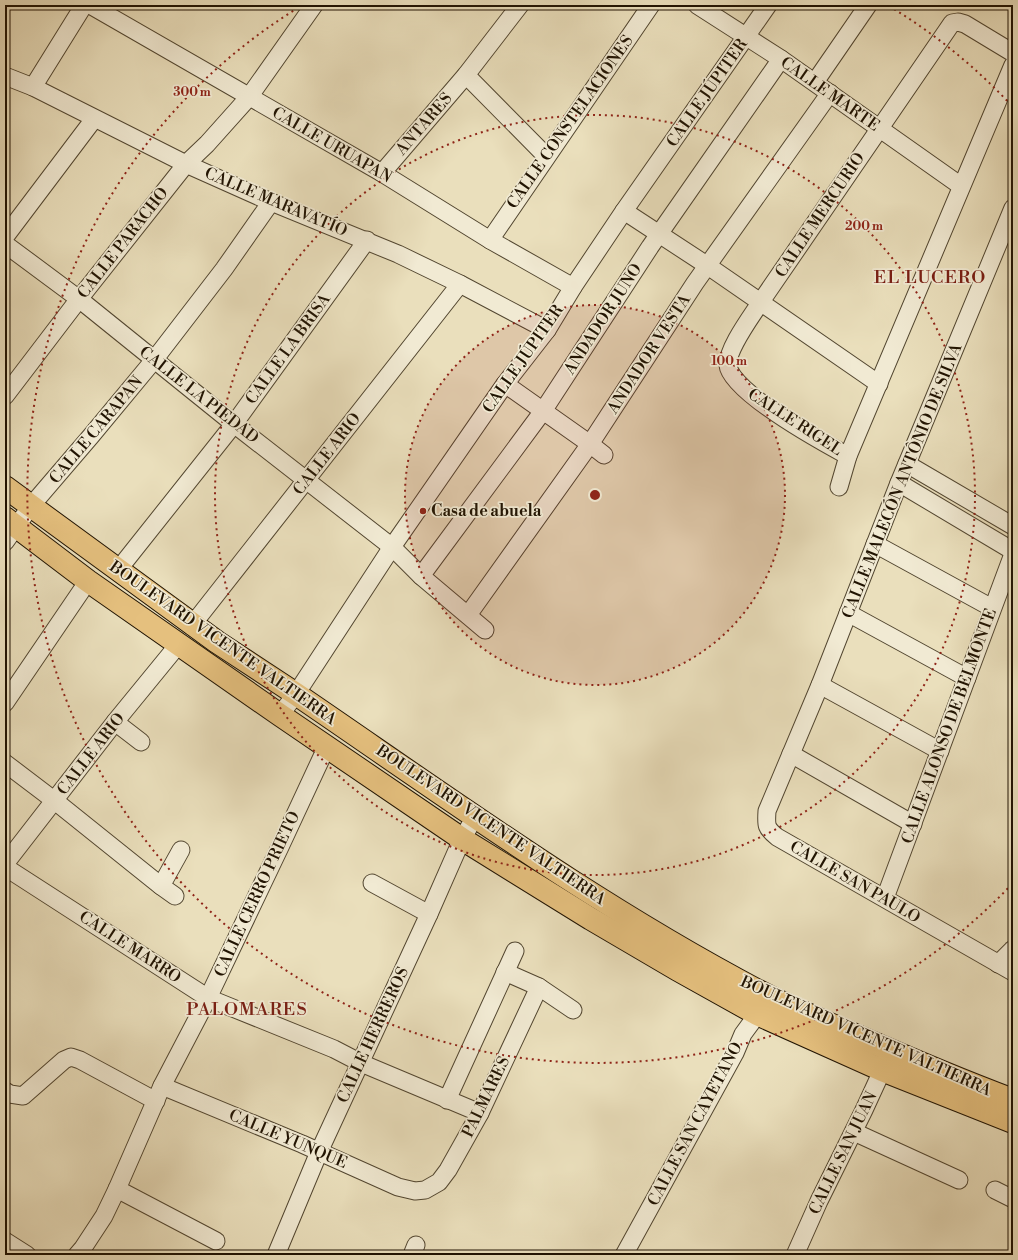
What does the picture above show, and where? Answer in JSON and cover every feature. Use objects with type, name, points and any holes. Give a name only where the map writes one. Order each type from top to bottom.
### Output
[{"type":"main road","name":"BOULEVARD VICENTE VALTIERRA","points":[[5,486],[118,570],[253,667],[296,694],[516,846],[645,927],[727,974],[886,1060],[1013,1122]]},
{"type":"main road","name":"BOULEVARD VICENTE VALTIERRA","points":[[9,529],[88,581],[178,645],[462,839],[590,919],[678,970],[757,1014],[886,1060],[954,1077],[1013,1100]]},
{"type":"street","points":[[33,87],[84,5]]},
{"type":"street","name":"CALLE URUAPAN","points":[[90,5],[382,173],[490,240],[573,287]]},
{"type":"street","name":"CALLE PARACHO","points":[[5,396],[79,299],[186,164],[207,144],[249,97],[314,5]]},
{"type":"street","name":"ANTARES","points":[[382,173],[466,75],[520,5]]},
{"type":"street","name":"CALLE CONSTELACIONES","points":[[490,240],[546,156],[651,5]]},
{"type":"street","name":"CALLE MARTE","points":[[697,5],[815,82],[961,186]]},
{"type":"street","name":"CALLE JÚPITER","points":[[280,715],[296,694],[392,547],[505,384],[547,330],[573,287],[624,211],[768,5]]},
{"type":"street","points":[[815,82],[868,5]]},
{"type":"street","name":"CALLE MERCURIO","points":[[743,387],[730,372],[728,358],[730,350],[760,303],[952,23],[958,22],[965,24],[1013,53]]},
{"type":"street","name":"ANDADOR JUNO","points":[[421,576],[543,411],[659,235],[781,59]]},
{"type":"street","points":[[839,487],[848,456],[1013,65]]},
{"type":"street","points":[[466,75],[546,156]]},
{"type":"street","name":"CALLE MARAVATÍO","points":[[6,78],[33,87],[186,164],[271,202],[367,240],[460,284],[547,330]]},
{"type":"street","name":"ANDADOR VESTA","points":[[468,616],[590,444],[695,283],[830,93]]},
{"type":"street","points":[[5,237],[94,119]]},
{"type":"street","name":"CALLE CARAPAN","points":[[9,529],[31,506],[154,360],[224,269],[271,202]]},
{"type":"street","name":"CALLE MALECÓN ANTÔNIO DE SILVA","points":[[791,754],[820,685],[899,483],[1006,243],[1013,208]]},
{"type":"street","points":[[624,211],[708,266],[879,384]]},
{"type":"street","name":"CALLE LA BRISA","points":[[118,570],[234,424],[367,240]]},
{"type":"street","name":"CALLE LA PIEDAD","points":[[5,244],[79,299],[234,424],[392,547],[421,576],[485,630]]},
{"type":"street","name":"CALLE ARIO","points":[[193,624],[460,284]]},
{"type":"street","points":[[505,384],[604,455]]},
{"type":"street","name":"CALLE RIGEL","points":[[743,387],[768,408],[790,423],[848,456]]},
{"type":"street","points":[[907,464],[1013,526]]},
{"type":"street","points":[[899,483],[1013,552]]},
{"type":"street","points":[[875,544],[992,608]]},
{"type":"street","name":"CALLE ALONSO DE BELMONTE","points":[[885,898],[1013,552]]},
{"type":"street","points":[[5,703],[88,581]]},
{"type":"street","points":[[848,612],[967,678]]},
{"type":"street","name":"CALLE ARIO","points":[[5,866],[115,722],[178,645]]},
{"type":"street","points":[[820,685],[940,750]]},
{"type":"street","points":[[115,722],[141,742]]},
{"type":"street","name":"CALLE CERRO PRIETO","points":[[77,1255],[104,1216],[118,1189],[159,1093],[208,998],[326,746]]},
{"type":"street","points":[[791,754],[913,824]]},
{"type":"street","name":"CALLE SAN PAULO","points":[[791,754],[767,811],[766,822],[768,830],[777,838],[1013,972]]},
{"type":"street","points":[[5,763],[175,896]]},
{"type":"street","name":"CALLE HERREROS","points":[[276,1255],[319,1152],[361,1063],[462,839],[475,817]]},
{"type":"street","points":[[161,886],[181,850]]},
{"type":"street","name":"CALLE MARRO","points":[[5,866],[208,998],[334,1049],[361,1063],[480,1113]]},
{"type":"street","points":[[372,883],[428,914]]},
{"type":"street","points":[[998,964],[1013,949]]},
{"type":"street","points":[[447,1100],[515,951]]},
{"type":"street","points":[[505,972],[539,987],[574,1010]]},
{"type":"street","name":"PALMARES","points":[[415,1191],[425,1190],[431,1187],[443,1177],[480,1113],[539,987]]},
{"type":"street","name":"CALLE SAN CAYETANO","points":[[624,1255],[735,1053],[743,1034],[771,997]]},
{"type":"street","name":"CALLE YUNQUE","points":[[5,1091],[10,1094],[23,1096],[64,1060],[71,1057],[159,1093],[319,1152],[398,1187],[415,1191]]},
{"type":"street","name":"CALLE SAN JUAN","points":[[795,1255],[819,1201],[854,1132],[886,1060]]},
{"type":"street","points":[[854,1132],[959,1180]]},
{"type":"street","points":[[118,1189],[216,1240]]},
{"type":"street","points":[[995,1190],[1013,1199]]},
{"type":"street","points":[[5,1241],[27,1255]]},
{"type":"place","name":"Casa de abuela","points":[[423,511]]},
{"type":"district","name":"EL LUCERO","points":[[930,277]]},
{"type":"district","name":"PALOMARES","points":[[247,1009]]}]
